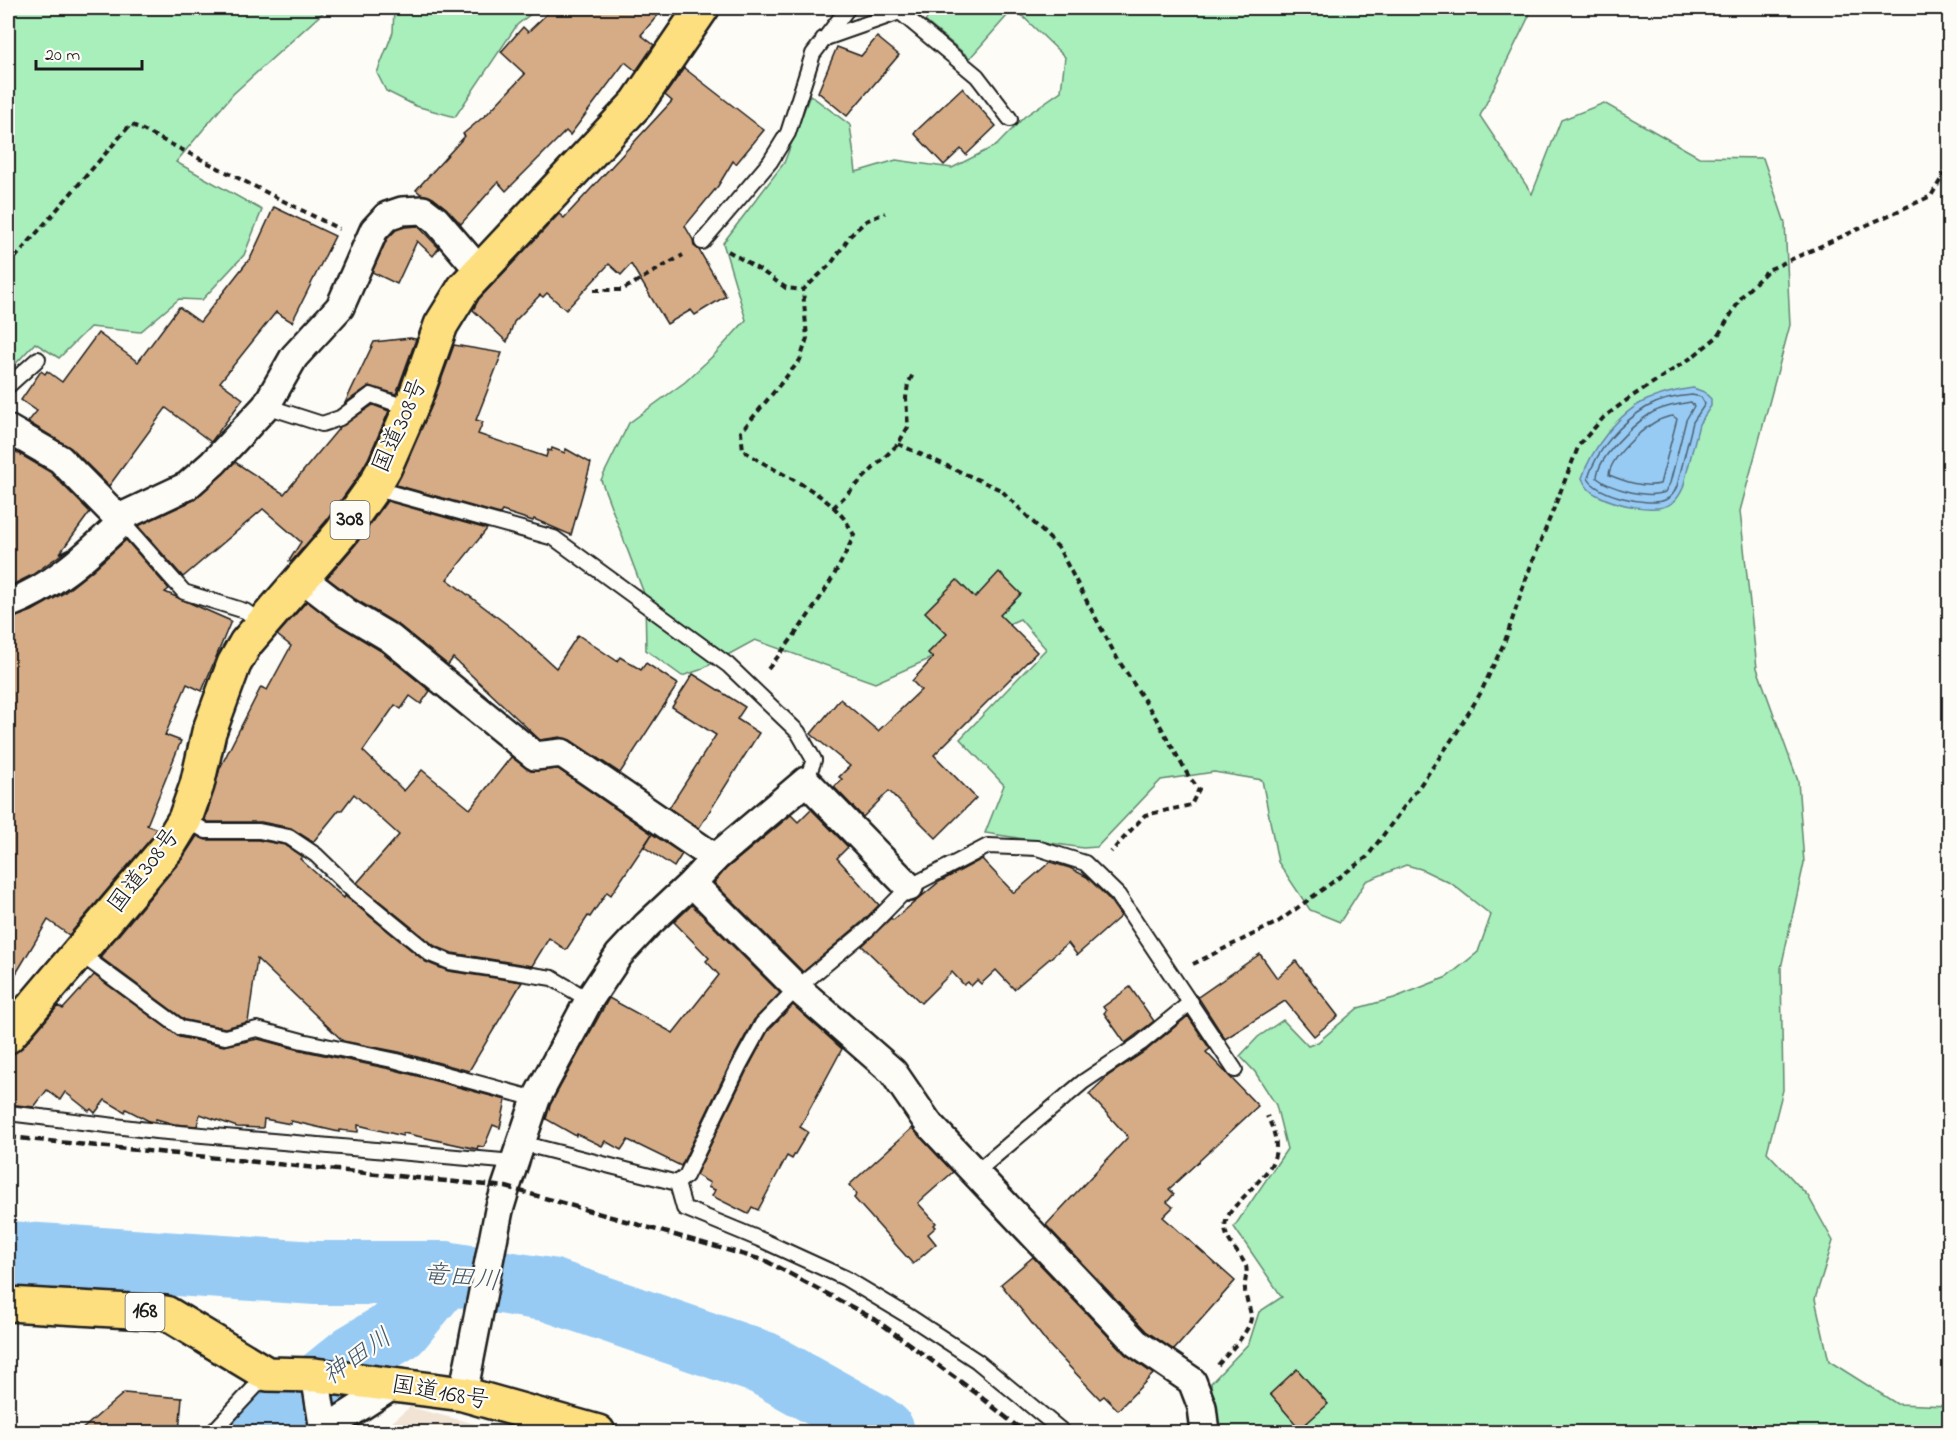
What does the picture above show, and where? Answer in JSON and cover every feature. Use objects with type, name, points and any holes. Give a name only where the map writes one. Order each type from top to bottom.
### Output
[{"type":"highway","name":"国道308号","points":[[8,1036],[168,847],[185,819],[197,785],[208,732],[246,643],[341,533],[373,488],[386,466],[411,409],[441,325],[464,288],[526,219],[561,186],[637,103],[702,8]]},
{"type":"highway","name":"国道168号","points":[[8,1304],[166,1313],[267,1374],[315,1375],[394,1385],[465,1383],[598,1432]]},
{"type":"street","points":[[8,604],[56,580],[88,554],[120,520],[187,486],[213,464],[266,406],[294,357],[340,307],[374,230],[387,216],[402,211],[423,210],[436,220],[479,270]]},
{"type":"street","points":[[8,429],[60,459],[120,520]]},
{"type":"street","points":[[302,578],[346,612],[390,638],[535,756],[562,753],[715,858]]},
{"type":"street","points":[[465,1383],[499,1210],[536,1099],[589,1000],[619,956],[715,858],[806,781],[909,887]]},
{"type":"street","points":[[692,883],[797,988],[893,1072],[928,1124],[1136,1343],[1194,1384],[1202,1407],[1205,1432]]},
{"type":"street","points":[[315,1375],[322,1425],[394,1385]]},
{"type":"lane","points":[[702,242],[770,162],[788,133],[813,54],[848,8]]},
{"type":"lane","points":[[823,39],[900,12],[977,76],[1010,119]]},
{"type":"lane","points":[[8,386],[38,359]]},
{"type":"lane","points":[[266,406],[322,424],[340,418],[371,395],[411,409]]},
{"type":"lane","points":[[373,488],[554,538],[728,665],[798,732],[814,760],[806,781]]},
{"type":"lane","points":[[120,520],[184,592],[245,611],[262,623]]},
{"type":"lane","points":[[185,819],[206,831],[259,831],[289,837],[316,855],[353,891],[430,954],[450,962],[552,978],[589,1000]]},
{"type":"lane","points":[[8,1113],[156,1131],[518,1152],[677,1183],[686,1176],[762,1024],[797,988],[868,929],[909,887],[988,846],[1036,848],[1085,863],[1118,895],[1235,1070]]},
{"type":"lane","points":[[79,953],[181,1028],[225,1037],[257,1029],[302,1041],[398,1060],[536,1099]]},
{"type":"lane","points":[[975,1173],[1083,1082],[1141,1043],[1191,1002]]},
{"type":"lane","points":[[677,1183],[684,1208],[845,1278],[977,1361],[1063,1432]]},
{"type":"lane","points":[[213,1432],[267,1374]]},
{"type":"path","points":[[8,267],[131,124],[368,243]]},
{"type":"path","points":[[1173,975],[1278,922],[1367,857],[1439,758],[1480,694],[1505,641],[1528,573],[1579,446],[1605,417],[1717,338],[1743,296],[1767,270],[1930,196],[1950,164]]},
{"type":"path","points":[[594,290],[622,290],[702,242],[731,252],[786,288],[803,290],[831,264],[850,236],[866,220],[885,213]]},
{"type":"path","points":[[752,688],[801,628],[841,566],[854,535],[842,515],[819,495],[742,450],[741,432],[800,360],[807,338],[803,290]]},
{"type":"path","points":[[833,507],[898,444],[908,427],[906,398],[908,384],[914,372]]},
{"type":"path","points":[[898,444],[1001,490],[1058,547],[1117,658],[1157,720],[1189,777],[1199,789],[1191,805],[1145,815],[1094,872]]},
{"type":"path","points":[[1194,1384],[1212,1370],[1231,1350],[1248,1327],[1251,1318],[1245,1289],[1246,1267],[1229,1242],[1225,1227],[1228,1215],[1272,1165],[1278,1150],[1275,1131],[1267,1116]]},
{"type":"shaded area","points":[[410,1407],[506,1432],[380,1432]]},
{"type":"green space","points":[[8,8],[328,8],[233,94],[176,162],[262,210],[244,255],[202,300],[179,299],[140,332],[90,327],[59,358],[35,343],[8,372]]},
{"type":"green space","points":[[394,8],[538,8],[517,25],[455,117],[416,106],[386,91],[377,73],[393,32]]},
{"type":"green space","points":[[935,8],[1014,8],[970,58],[925,21]]},
{"type":"green space","points":[[1014,8],[1533,8],[1480,116],[1532,194],[1561,120],[1604,103],[1699,157],[1763,158],[1785,223],[1790,325],[1740,511],[1757,668],[1798,781],[1804,863],[1781,968],[1783,1090],[1767,1152],[1808,1196],[1833,1241],[1815,1299],[1829,1361],[1897,1404],[1949,1406],[1949,1432],[1266,1432],[1261,1426],[1252,1432],[1216,1432],[1211,1383],[1249,1343],[1259,1312],[1282,1297],[1234,1227],[1287,1149],[1276,1105],[1255,1072],[1240,1056],[1258,1037],[1283,1020],[1308,1046],[1318,1042],[1358,1008],[1394,998],[1447,977],[1478,952],[1491,915],[1452,884],[1421,869],[1406,865],[1366,881],[1340,922],[1310,910],[1278,862],[1262,780],[1214,772],[1161,780],[1097,847],[1083,848],[985,833],[1004,785],[960,739],[1046,649],[1020,619],[875,683],[755,640],[700,670],[682,676],[646,650],[645,596],[601,480],[629,423],[685,382],[746,320],[723,243],[784,163],[810,95],[850,125],[856,172],[896,160],[952,168],[997,145],[1024,117],[1061,91],[1065,57]]},
{"type":"water","points":[[1693,388],[1704,392],[1711,399],[1711,406],[1699,424],[1683,488],[1676,500],[1656,508],[1635,507],[1597,495],[1586,486],[1582,478],[1592,456],[1607,433],[1626,413],[1647,400],[1670,392]]},
{"type":"building","points":[[553,8],[664,8],[641,35],[654,45],[636,71],[625,62],[570,135],[566,131],[506,191],[498,182],[461,224],[433,198],[416,190],[465,136],[463,134],[488,113],[525,74],[501,52],[523,27],[528,32]]},
{"type":"building","points":[[877,37],[899,55],[847,116],[818,92],[837,47],[861,56]]},
{"type":"building","points":[[684,68],[764,130],[736,164],[733,161],[718,186],[685,226],[694,246],[699,250],[726,296],[695,315],[691,310],[667,324],[631,264],[621,275],[609,264],[566,310],[547,293],[543,297],[540,295],[514,322],[507,342],[473,310],[479,299],[559,214],[564,218],[672,101],[665,95]]},
{"type":"building","points":[[962,88],[996,126],[966,155],[961,149],[944,165],[914,133]]},
{"type":"building","points":[[274,207],[335,236],[292,322],[276,312],[220,382],[243,399],[211,442],[166,408],[109,486],[71,448],[28,422],[37,411],[21,400],[41,371],[45,374],[47,371],[62,382],[98,333],[138,362],[179,307],[200,322],[251,257]]},
{"type":"building","points":[[418,226],[439,248],[433,256],[417,241],[397,284],[372,272],[387,239],[396,230]]},
{"type":"building","points":[[416,339],[396,394],[369,386],[345,403],[374,342]]},
{"type":"building","points":[[454,345],[502,353],[476,420],[483,422],[478,434],[546,457],[548,450],[551,451],[552,448],[565,453],[566,449],[591,463],[571,535],[534,519],[533,521],[502,511],[500,514],[396,485],[432,405]]},
{"type":"building","points":[[373,405],[389,411],[368,459],[326,521],[291,562],[289,561],[301,542],[263,509],[183,577],[138,526],[194,500],[235,462],[284,494],[340,427]]},
{"type":"building","points":[[8,447],[50,472],[90,512],[60,553],[70,548],[32,575],[8,587]]},
{"type":"building","points":[[387,501],[487,529],[447,579],[513,629],[556,668],[578,635],[617,661],[620,657],[641,670],[646,663],[678,684],[620,773],[570,740],[560,737],[540,740],[453,658],[448,665],[400,626],[355,599],[327,578],[356,544]]},
{"type":"building","points":[[126,540],[169,589],[165,592],[231,621],[202,691],[187,684],[165,735],[181,741],[147,825],[157,829],[153,836],[69,935],[48,920],[8,987],[8,620],[32,611],[64,593]]},
{"type":"building","points":[[999,572],[1021,594],[1000,615],[1037,652],[934,755],[976,798],[936,838],[889,791],[863,817],[834,787],[842,779],[839,777],[850,766],[811,734],[840,699],[878,731],[921,690],[912,681],[933,658],[928,653],[947,634],[925,612],[957,580],[975,598]]},
{"type":"building","points":[[307,601],[338,625],[381,651],[430,691],[421,704],[410,696],[401,709],[395,705],[363,751],[404,791],[422,770],[470,809],[511,757],[531,771],[558,769],[652,834],[611,895],[607,892],[566,950],[549,938],[532,966],[452,953],[435,946],[357,883],[399,835],[354,794],[313,842],[291,828],[261,822],[208,822],[205,820],[220,768],[261,687],[267,690],[291,646],[277,635]]},
{"type":"building","points":[[693,674],[745,707],[737,719],[759,733],[699,828],[669,808],[716,735],[672,707]]},
{"type":"building","points":[[811,809],[848,847],[837,858],[879,905],[803,972],[714,883],[726,869],[791,815],[798,822]]},
{"type":"building","points":[[652,834],[682,854],[674,867],[644,847]]},
{"type":"building","points":[[197,836],[206,840],[258,840],[285,845],[302,857],[300,859],[344,898],[345,896],[426,962],[448,971],[522,982],[469,1071],[399,1052],[343,1041],[257,959],[248,1022],[225,1028],[185,1020],[100,957],[182,859]]},
{"type":"building","points":[[982,859],[1014,893],[1050,862],[1070,868],[1087,877],[1109,899],[1121,916],[1077,955],[1068,943],[1014,989],[996,970],[981,984],[977,980],[971,986],[968,982],[964,985],[952,972],[921,1003],[862,946],[891,918],[893,920],[939,882]]},
{"type":"building","points":[[692,905],[780,993],[754,1020],[681,1166],[628,1140],[621,1150],[605,1141],[602,1146],[577,1134],[576,1136],[546,1119],[550,1105],[609,998],[673,1033],[719,975],[706,961],[709,958],[674,922]]},
{"type":"building","points":[[1260,954],[1277,978],[1296,961],[1338,1016],[1314,1036],[1285,1001],[1225,1039],[1198,997]]},
{"type":"building","points":[[94,975],[179,1037],[224,1046],[258,1039],[395,1070],[506,1100],[500,1128],[493,1125],[484,1147],[478,1146],[477,1149],[403,1133],[403,1136],[358,1125],[358,1132],[339,1130],[339,1132],[291,1121],[291,1124],[264,1119],[263,1128],[237,1127],[200,1114],[197,1126],[174,1124],[156,1119],[155,1122],[126,1109],[125,1112],[105,1100],[95,1113],[91,1109],[89,1111],[65,1092],[60,1100],[47,1090],[34,1107],[8,1104],[8,1057],[22,1048],[58,1006],[63,1009]]},
{"type":"building","points":[[1130,987],[1154,1021],[1125,1043],[1104,1013],[1106,1011],[1103,1007]]},
{"type":"building","points":[[793,1005],[842,1049],[800,1127],[808,1132],[792,1159],[787,1156],[758,1210],[752,1207],[748,1214],[712,1196],[715,1190],[708,1187],[710,1183],[696,1175],[769,1029]]},
{"type":"building","points":[[1188,1016],[1210,1049],[1206,1052],[1258,1106],[1169,1189],[1174,1194],[1167,1202],[1173,1207],[1163,1217],[1235,1281],[1174,1350],[1146,1331],[1046,1225],[1128,1137],[1089,1094],[1109,1075],[1147,1050]]},
{"type":"building","points":[[912,1128],[953,1172],[918,1203],[936,1223],[934,1225],[936,1227],[928,1234],[936,1244],[913,1264],[854,1198],[857,1194],[849,1185]]},
{"type":"building","points":[[1033,1257],[1125,1354],[1153,1374],[1118,1410],[1104,1396],[1100,1399],[1048,1344],[1001,1284]]},
{"type":"building","points":[[1297,1369],[1328,1404],[1300,1429],[1270,1394]]},
{"type":"building","points":[[124,1393],[182,1398],[179,1432],[79,1432]]},
{"type":"waterway","name":"竜田川","points":[[8,1253],[316,1273],[445,1273],[550,1290],[763,1363],[883,1432]]},
{"type":"waterway","name":"神田川","points":[[261,1432],[354,1356],[399,1329],[445,1273]]},
{"type":"railway","points":[[8,1137],[506,1187],[766,1261],[876,1320],[976,1393],[1024,1432]]}]
